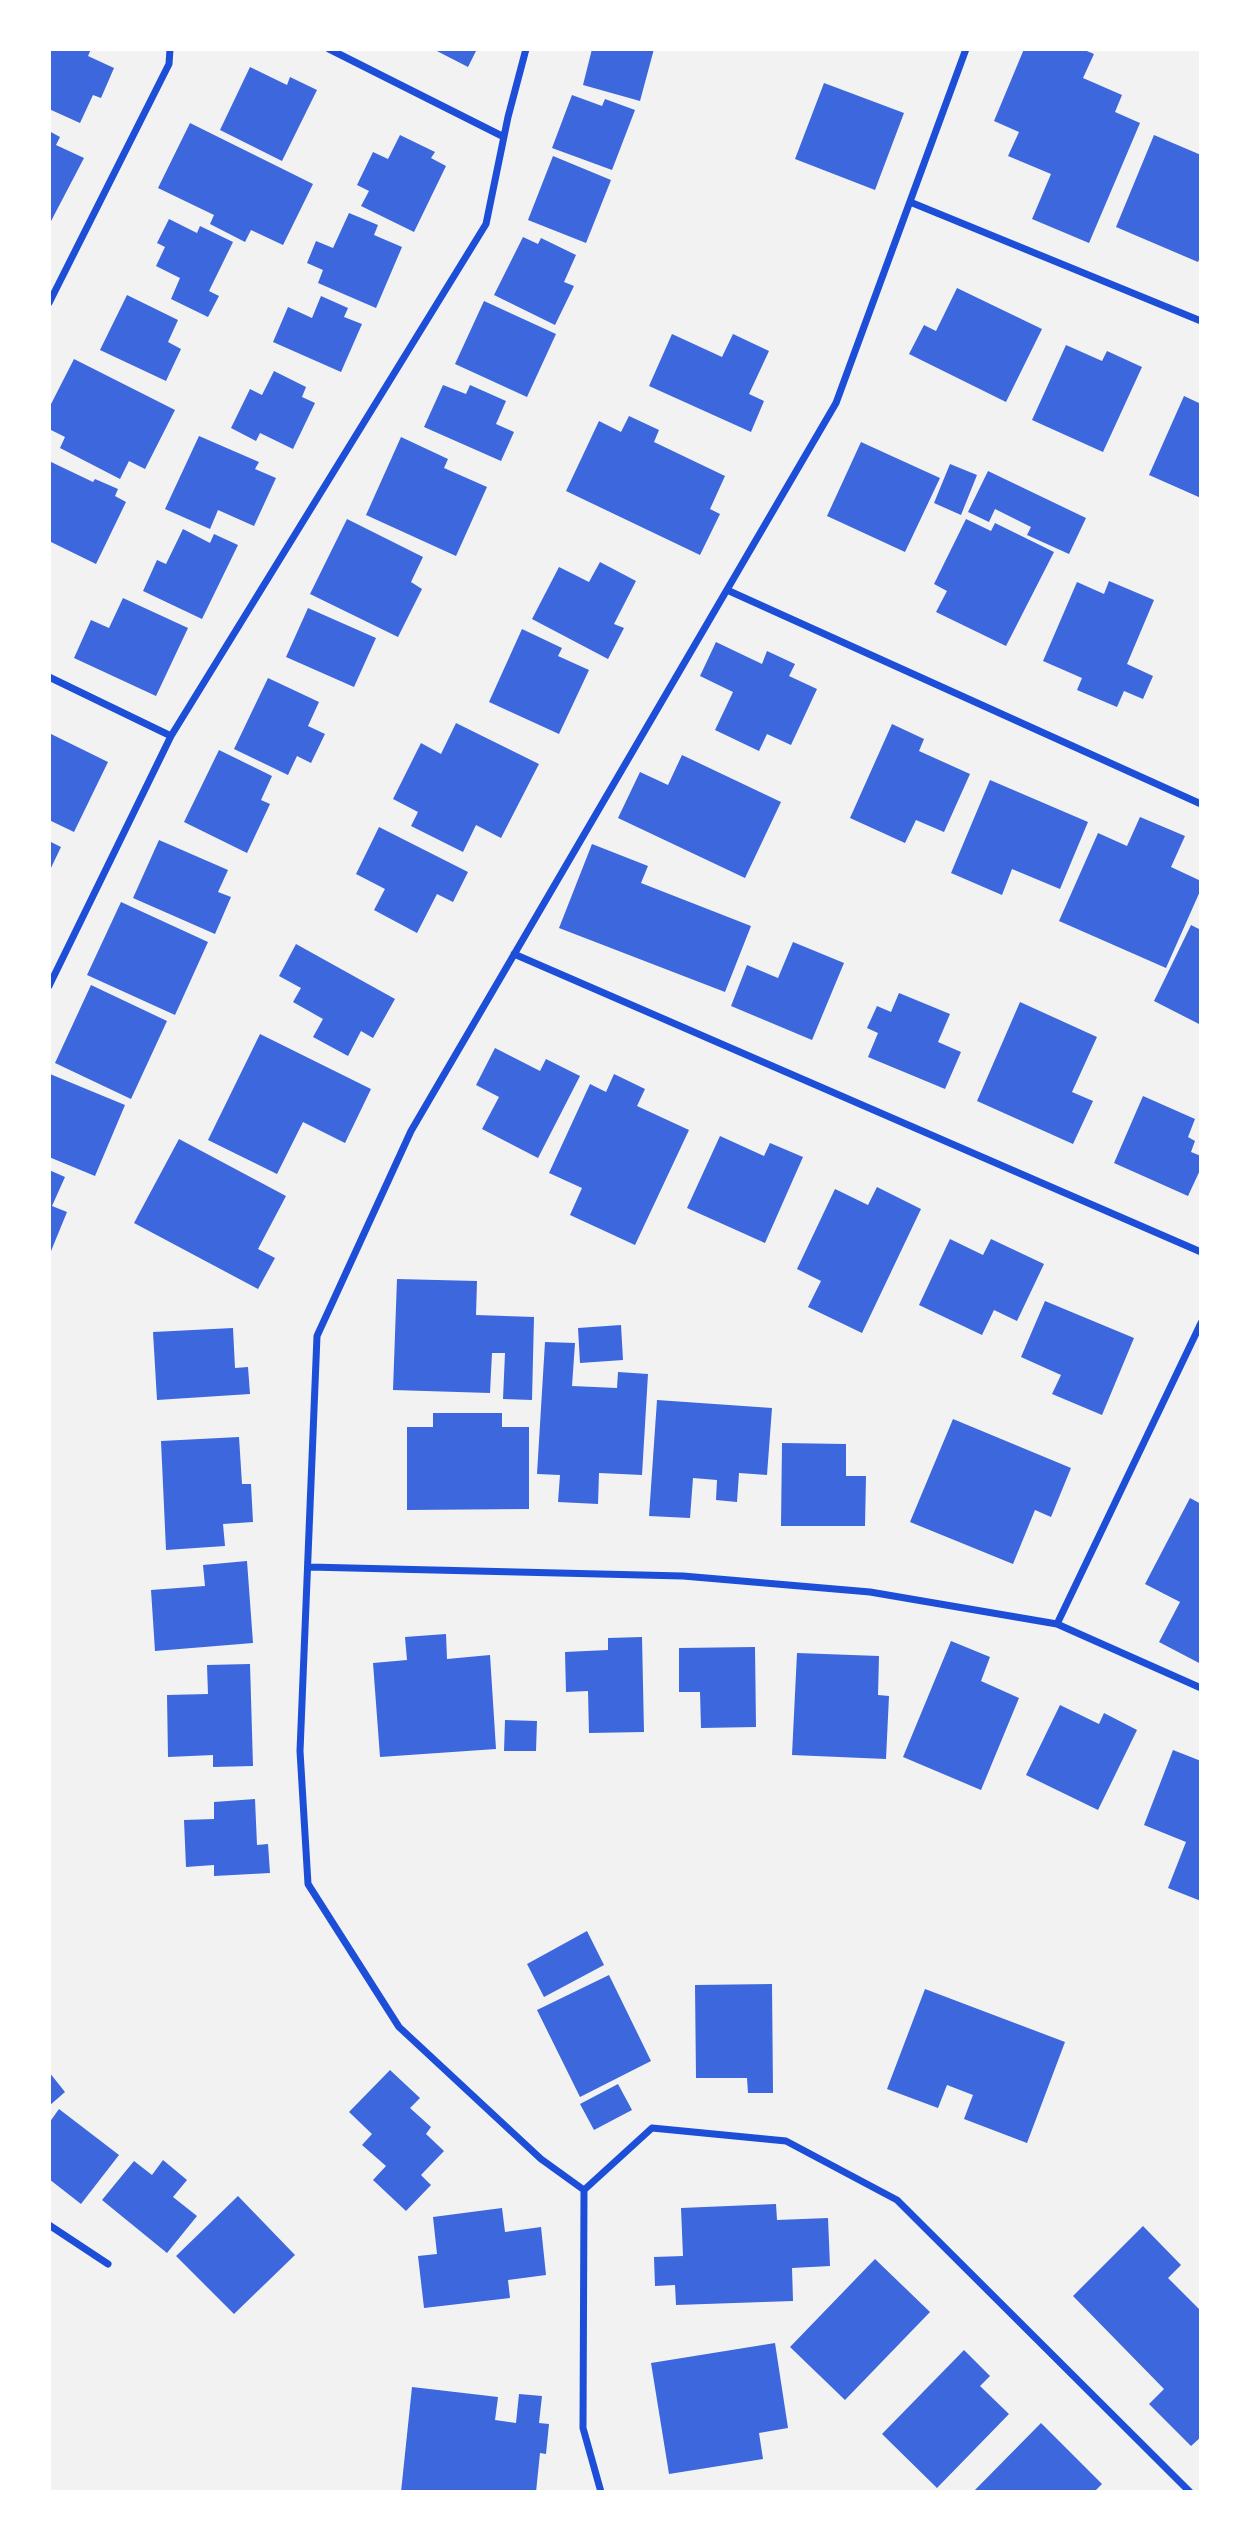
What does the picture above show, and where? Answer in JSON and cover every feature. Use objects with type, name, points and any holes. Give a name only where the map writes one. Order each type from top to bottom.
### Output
[{"type":"street","points":[[49,303],[169,64],[170,49]]},
{"type":"street","points":[[329,49],[504,137]]},
{"type":"street","points":[[49,986],[171,736],[486,224],[526,49]]},
{"type":"street","points":[[584,2190],[541,2159],[399,2026],[307,1884],[300,1751],[317,1336],[411,1131],[836,403],[966,49]]},
{"type":"street","points":[[910,202],[1201,321]]},
{"type":"street","points":[[727,590],[1201,804]]},
{"type":"street","points":[[49,677],[171,736]]},
{"type":"street","points":[[514,954],[1201,1252]]},
{"type":"street","points":[[1057,1624],[1201,1323]]},
{"type":"street","points":[[309,1567],[683,1576],[870,1592],[1057,1624],[1201,1688]]},
{"type":"street","points":[[601,2492],[583,2428],[584,2190],[652,2128],[786,2141],[897,2200],[1190,2492]]},
{"type":"street","points":[[49,2225],[108,2264]]},
{"type":"building","points":[[49,49],[91,49],[88,56],[114,68],[101,98],[93,95],[80,123],[49,109]]},
{"type":"building","points":[[433,49],[477,49],[468,67]]},
{"type":"building","points":[[592,49],[654,49],[640,101],[583,85]]},
{"type":"building","points":[[1024,49],[1082,49],[1094,54],[1083,78],[1122,95],[1115,112],[1140,123],[1089,243],[1032,219],[1051,174],[1008,156],[1019,132],[994,121]]},
{"type":"building","points":[[250,67],[287,85],[290,77],[317,90],[282,161],[220,130]]},
{"type":"building","points":[[824,83],[904,113],[875,190],[795,159]]},
{"type":"building","points":[[572,95],[602,106],[605,99],[635,110],[612,170],[552,148]]},
{"type":"building","points":[[190,123],[313,184],[283,245],[251,230],[245,242],[210,224],[214,215],[158,188]]},
{"type":"building","points":[[49,131],[60,137],[56,145],[84,158],[49,225]]},
{"type":"building","points":[[400,135],[435,152],[431,158],[446,166],[414,232],[361,206],[369,191],[357,185],[373,152],[388,159]]},
{"type":"building","points":[[1154,135],[1201,155],[1201,255],[1198,262],[1116,227]]},
{"type":"building","points":[[553,156],[611,180],[586,243],[528,220]]},
{"type":"building","points":[[349,213],[378,225],[374,235],[402,247],[376,308],[318,283],[323,270],[307,263],[316,241],[333,248]]},
{"type":"building","points":[[169,219],[197,233],[200,226],[233,242],[209,291],[219,296],[208,317],[171,299],[180,278],[156,266],[165,247],[157,243]]},
{"type":"building","points":[[523,237],[538,244],[541,238],[576,255],[564,282],[574,286],[555,325],[494,295]]},
{"type":"building","points":[[957,288],[1042,329],[1006,402],[909,354],[924,325],[936,331]]},
{"type":"building","points":[[127,295],[178,320],[168,342],[181,349],[166,381],[100,350]]},
{"type":"building","points":[[321,296],[348,308],[344,317],[362,324],[341,372],[273,342],[288,307],[312,318]]},
{"type":"building","points":[[484,301],[556,334],[527,397],[455,364]]},
{"type":"building","points":[[672,334],[722,357],[733,334],[769,351],[749,394],[764,401],[751,432],[649,386]]},
{"type":"building","points":[[1066,345],[1102,361],[1107,351],[1142,367],[1103,452],[1032,420]]},
{"type":"building","points":[[74,359],[175,410],[145,469],[129,461],[120,479],[60,448],[65,437],[49,429],[49,408]]},
{"type":"building","points":[[274,371],[306,387],[302,397],[315,403],[293,449],[260,433],[256,441],[231,428],[250,389],[262,395]]},
{"type":"building","points":[[443,385],[466,394],[470,385],[506,401],[496,424],[514,432],[501,461],[424,427]]},
{"type":"building","points":[[1184,396],[1201,404],[1201,498],[1149,475]]},
{"type":"building","points":[[629,416],[659,430],[654,442],[725,476],[710,509],[720,514],[700,555],[566,491],[599,421],[621,432]]},
{"type":"building","points":[[199,436],[259,462],[255,469],[276,478],[254,526],[218,510],[210,529],[165,509]]},
{"type":"building","points":[[401,437],[448,459],[444,468],[487,487],[456,556],[366,515]]},
{"type":"building","points":[[861,442],[940,478],[905,552],[827,516]]},
{"type":"building","points":[[49,461],[93,482],[95,479],[118,489],[115,496],[126,502],[96,564],[49,541]]},
{"type":"building","points":[[950,464],[977,475],[961,515],[934,503]]},
{"type":"building","points":[[988,471],[1086,518],[1069,554],[1027,535],[1031,527],[995,509],[989,522],[968,512]]},
{"type":"building","points":[[347,519],[423,557],[411,582],[422,589],[398,637],[310,594]]},
{"type":"building","points":[[966,519],[991,531],[995,523],[1054,552],[1006,646],[936,612],[947,591],[934,584]]},
{"type":"building","points":[[183,529],[210,543],[214,534],[238,545],[202,619],[143,591],[157,560],[166,564]]},
{"type":"building","points":[[600,562],[636,581],[614,624],[624,628],[608,659],[532,619],[559,567],[589,582]]},
{"type":"building","points":[[1109,581],[1154,600],[1127,664],[1153,676],[1143,699],[1124,691],[1117,707],[1077,690],[1082,678],[1043,661],[1077,582],[1104,594]]},
{"type":"building","points":[[123,598],[188,628],[156,696],[74,658],[91,620],[109,628]]},
{"type":"building","points":[[308,608],[376,638],[354,687],[286,657]]},
{"type":"building","points":[[522,629],[562,648],[558,656],[589,670],[559,734],[489,702]]},
{"type":"building","points":[[716,642],[762,664],[767,651],[795,664],[789,676],[817,689],[791,745],[767,734],[759,751],[715,730],[733,692],[700,676]]},
{"type":"building","points":[[268,678],[319,702],[308,726],[325,734],[311,763],[297,756],[288,775],[234,749]]},
{"type":"building","points":[[456,723],[539,764],[501,838],[476,825],[463,852],[411,826],[418,812],[393,799],[421,743],[441,754]]},
{"type":"building","points":[[892,724],[924,739],[919,751],[970,774],[944,832],[916,820],[905,843],[850,818]]},
{"type":"building","points":[[49,733],[108,762],[74,832],[49,820]]},
{"type":"building","points":[[219,750],[272,776],[261,800],[270,804],[247,853],[184,822]]},
{"type":"building","points":[[682,755],[781,802],[745,878],[618,818],[640,772],[668,785]]},
{"type":"building","points":[[990,780],[1088,822],[1060,889],[1012,869],[1002,895],[951,873]]},
{"type":"building","points":[[1140,817],[1185,836],[1171,867],[1201,881],[1201,889],[1166,968],[1059,921],[1098,833],[1127,846]]},
{"type":"building","points":[[379,827],[468,872],[453,902],[437,894],[417,933],[374,910],[385,889],[356,874]]},
{"type":"building","points":[[159,840],[228,870],[218,892],[231,897],[215,934],[133,898]]},
{"type":"building","points":[[49,841],[61,847],[49,872]]},
{"type":"building","points":[[592,844],[648,866],[641,883],[751,926],[725,992],[559,928]]},
{"type":"building","points":[[121,902],[208,942],[175,1015],[87,975]]},
{"type":"building","points":[[1191,925],[1201,930],[1201,1025],[1154,1001]]},
{"type":"building","points":[[793,942],[844,963],[812,1040],[731,1006],[747,965],[778,978]]},
{"type":"building","points":[[296,944],[395,999],[373,1038],[361,1031],[348,1056],[313,1037],[323,1019],[293,1002],[301,988],[279,976]]},
{"type":"building","points":[[91,985],[167,1021],[131,1099],[55,1063]]},
{"type":"building","points":[[899,993],[950,1014],[938,1042],[961,1052],[945,1089],[868,1057],[878,1033],[867,1028],[877,1006],[891,1012]]},
{"type":"building","points":[[1020,1002],[1097,1037],[1072,1092],[1093,1101],[1073,1144],[977,1101]]},
{"type":"building","points":[[260,1034],[371,1089],[345,1143],[303,1122],[277,1174],[208,1140]]},
{"type":"building","points":[[495,1048],[540,1071],[546,1059],[580,1076],[538,1158],[482,1129],[499,1097],[476,1085]]},
{"type":"building","points":[[50,1074],[125,1105],[95,1176],[49,1157]]},
{"type":"building","points":[[614,1074],[645,1089],[637,1106],[689,1130],[635,1245],[570,1215],[582,1188],[549,1173],[590,1084],[606,1092]]},
{"type":"building","points":[[1143,1096],[1195,1119],[1188,1137],[1195,1141],[1191,1152],[1201,1156],[1201,1168],[1188,1196],[1114,1163]]},
{"type":"building","points":[[720,1136],[764,1156],[770,1143],[803,1157],[765,1243],[687,1208]]},
{"type":"building","points":[[179,1139],[286,1196],[258,1249],[275,1258],[258,1289],[134,1223]]},
{"type":"building","points":[[49,1170],[65,1177],[52,1206],[67,1212],[49,1256]]},
{"type":"building","points":[[877,1187],[921,1209],[862,1333],[808,1307],[821,1281],[797,1269],[835,1189],[868,1205]]},
{"type":"building","points":[[950,1239],[983,1255],[991,1239],[1044,1264],[1017,1321],[994,1310],[982,1335],[919,1305]]},
{"type":"building","points":[[397,1279],[477,1281],[476,1315],[534,1317],[532,1400],[503,1399],[505,1353],[492,1353],[490,1393],[393,1390]]},
{"type":"building","points":[[1045,1301],[1134,1338],[1102,1415],[1052,1394],[1061,1375],[1021,1357]]},
{"type":"building","points":[[621,1325],[623,1360],[580,1363],[578,1328]]},
{"type":"building","points":[[233,1328],[235,1368],[248,1367],[250,1394],[157,1400],[153,1332]]},
{"type":"building","points":[[545,1342],[575,1343],[572,1386],[617,1388],[618,1372],[648,1374],[642,1475],[599,1473],[598,1504],[558,1502],[560,1475],[537,1474]]},
{"type":"building","points":[[657,1400],[772,1408],[767,1475],[739,1473],[737,1502],[716,1500],[717,1480],[693,1478],[690,1518],[649,1516]]},
{"type":"building","points":[[433,1413],[502,1413],[502,1427],[529,1427],[529,1509],[407,1510],[407,1427],[433,1427]]},
{"type":"building","points":[[953,1419],[1071,1468],[1051,1517],[1035,1510],[1013,1564],[910,1522]]},
{"type":"building","points":[[239,1437],[242,1484],[251,1484],[253,1522],[223,1524],[225,1546],[166,1550],[161,1441]]},
{"type":"building","points":[[782,1443],[846,1444],[846,1476],[866,1476],[865,1526],[781,1526]]},
{"type":"building","points":[[1190,1498],[1201,1504],[1201,1664],[1159,1642],[1180,1602],[1145,1584]]},
{"type":"building","points":[[247,1561],[253,1643],[155,1651],[151,1590],[205,1586],[203,1565]]},
{"type":"building","points":[[446,1634],[447,1659],[490,1655],[496,1749],[380,1757],[373,1663],[407,1660],[405,1637]]},
{"type":"building","points":[[642,1637],[644,1732],[589,1733],[588,1691],[566,1692],[565,1652],[608,1650],[608,1638]]},
{"type":"building","points":[[951,1641],[990,1657],[981,1681],[1019,1698],[981,1790],[903,1757]]},
{"type":"building","points":[[755,1647],[756,1727],[701,1728],[700,1692],[679,1692],[679,1648]]},
{"type":"building","points":[[797,1653],[879,1656],[878,1695],[889,1696],[886,1759],[792,1755]]},
{"type":"building","points":[[250,1664],[253,1766],[213,1767],[213,1755],[168,1757],[167,1695],[208,1694],[207,1665]]},
{"type":"building","points":[[1060,1705],[1099,1724],[1104,1713],[1137,1730],[1098,1810],[1026,1775]]},
{"type":"building","points":[[505,1720],[537,1721],[536,1751],[504,1751]]},
{"type":"building","points":[[1173,1750],[1201,1761],[1201,1901],[1168,1888],[1186,1842],[1144,1825]]},
{"type":"building","points":[[255,1799],[257,1845],[268,1844],[270,1873],[214,1876],[214,1865],[186,1867],[184,1820],[214,1819],[214,1802]]},
{"type":"building","points":[[587,1931],[604,1965],[544,1997],[527,1964]]},
{"type":"building","points":[[609,1975],[651,2061],[580,2097],[537,2010]]},
{"type":"building","points":[[772,1984],[773,2093],[748,2093],[747,2078],[696,2078],[695,1985]]},
{"type":"building","points":[[925,1989],[1065,2042],[1027,2143],[964,2119],[973,2095],[947,2085],[938,2108],[887,2089]]},
{"type":"building","points":[[390,2070],[420,2098],[410,2108],[431,2127],[426,2134],[444,2151],[421,2175],[431,2185],[406,2211],[373,2180],[386,2166],[362,2145],[372,2134],[349,2112]]},
{"type":"building","points":[[49,2072],[65,2092],[49,2106]]},
{"type":"building","points":[[618,2084],[632,2110],[594,2130],[580,2104]]},
{"type":"building","points":[[59,2109],[119,2155],[81,2204],[49,2179],[49,2123]]},
{"type":"building","points":[[163,2160],[187,2180],[173,2197],[197,2216],[167,2253],[102,2200],[134,2161],[152,2175]]},
{"type":"building","points":[[238,2196],[295,2255],[234,2314],[176,2256]]},
{"type":"building","points":[[776,2204],[777,2220],[828,2218],[830,2266],[792,2268],[793,2301],[676,2305],[675,2285],[655,2286],[654,2257],[683,2256],[681,2208]]},
{"type":"building","points":[[502,2208],[505,2232],[541,2227],[546,2275],[508,2280],[510,2298],[424,2308],[418,2256],[437,2254],[433,2217]]},
{"type":"building","points":[[1143,2226],[1181,2265],[1168,2278],[1201,2311],[1201,2437],[1191,2446],[1149,2404],[1164,2389],[1073,2296]]},
{"type":"building","points":[[875,2259],[930,2312],[845,2400],[790,2347]]},
{"type":"building","points":[[775,2343],[788,2428],[759,2433],[763,2459],[669,2474],[651,2363]]},
{"type":"building","points":[[964,2350],[990,2376],[980,2386],[1009,2414],[937,2488],[882,2434]]},
{"type":"building","points":[[412,2387],[498,2397],[495,2420],[516,2423],[519,2394],[542,2396],[539,2423],[549,2424],[546,2454],[540,2453],[536,2492],[401,2492]]},
{"type":"building","points":[[1041,2423],[1102,2484],[1094,2492],[973,2492]]}]
